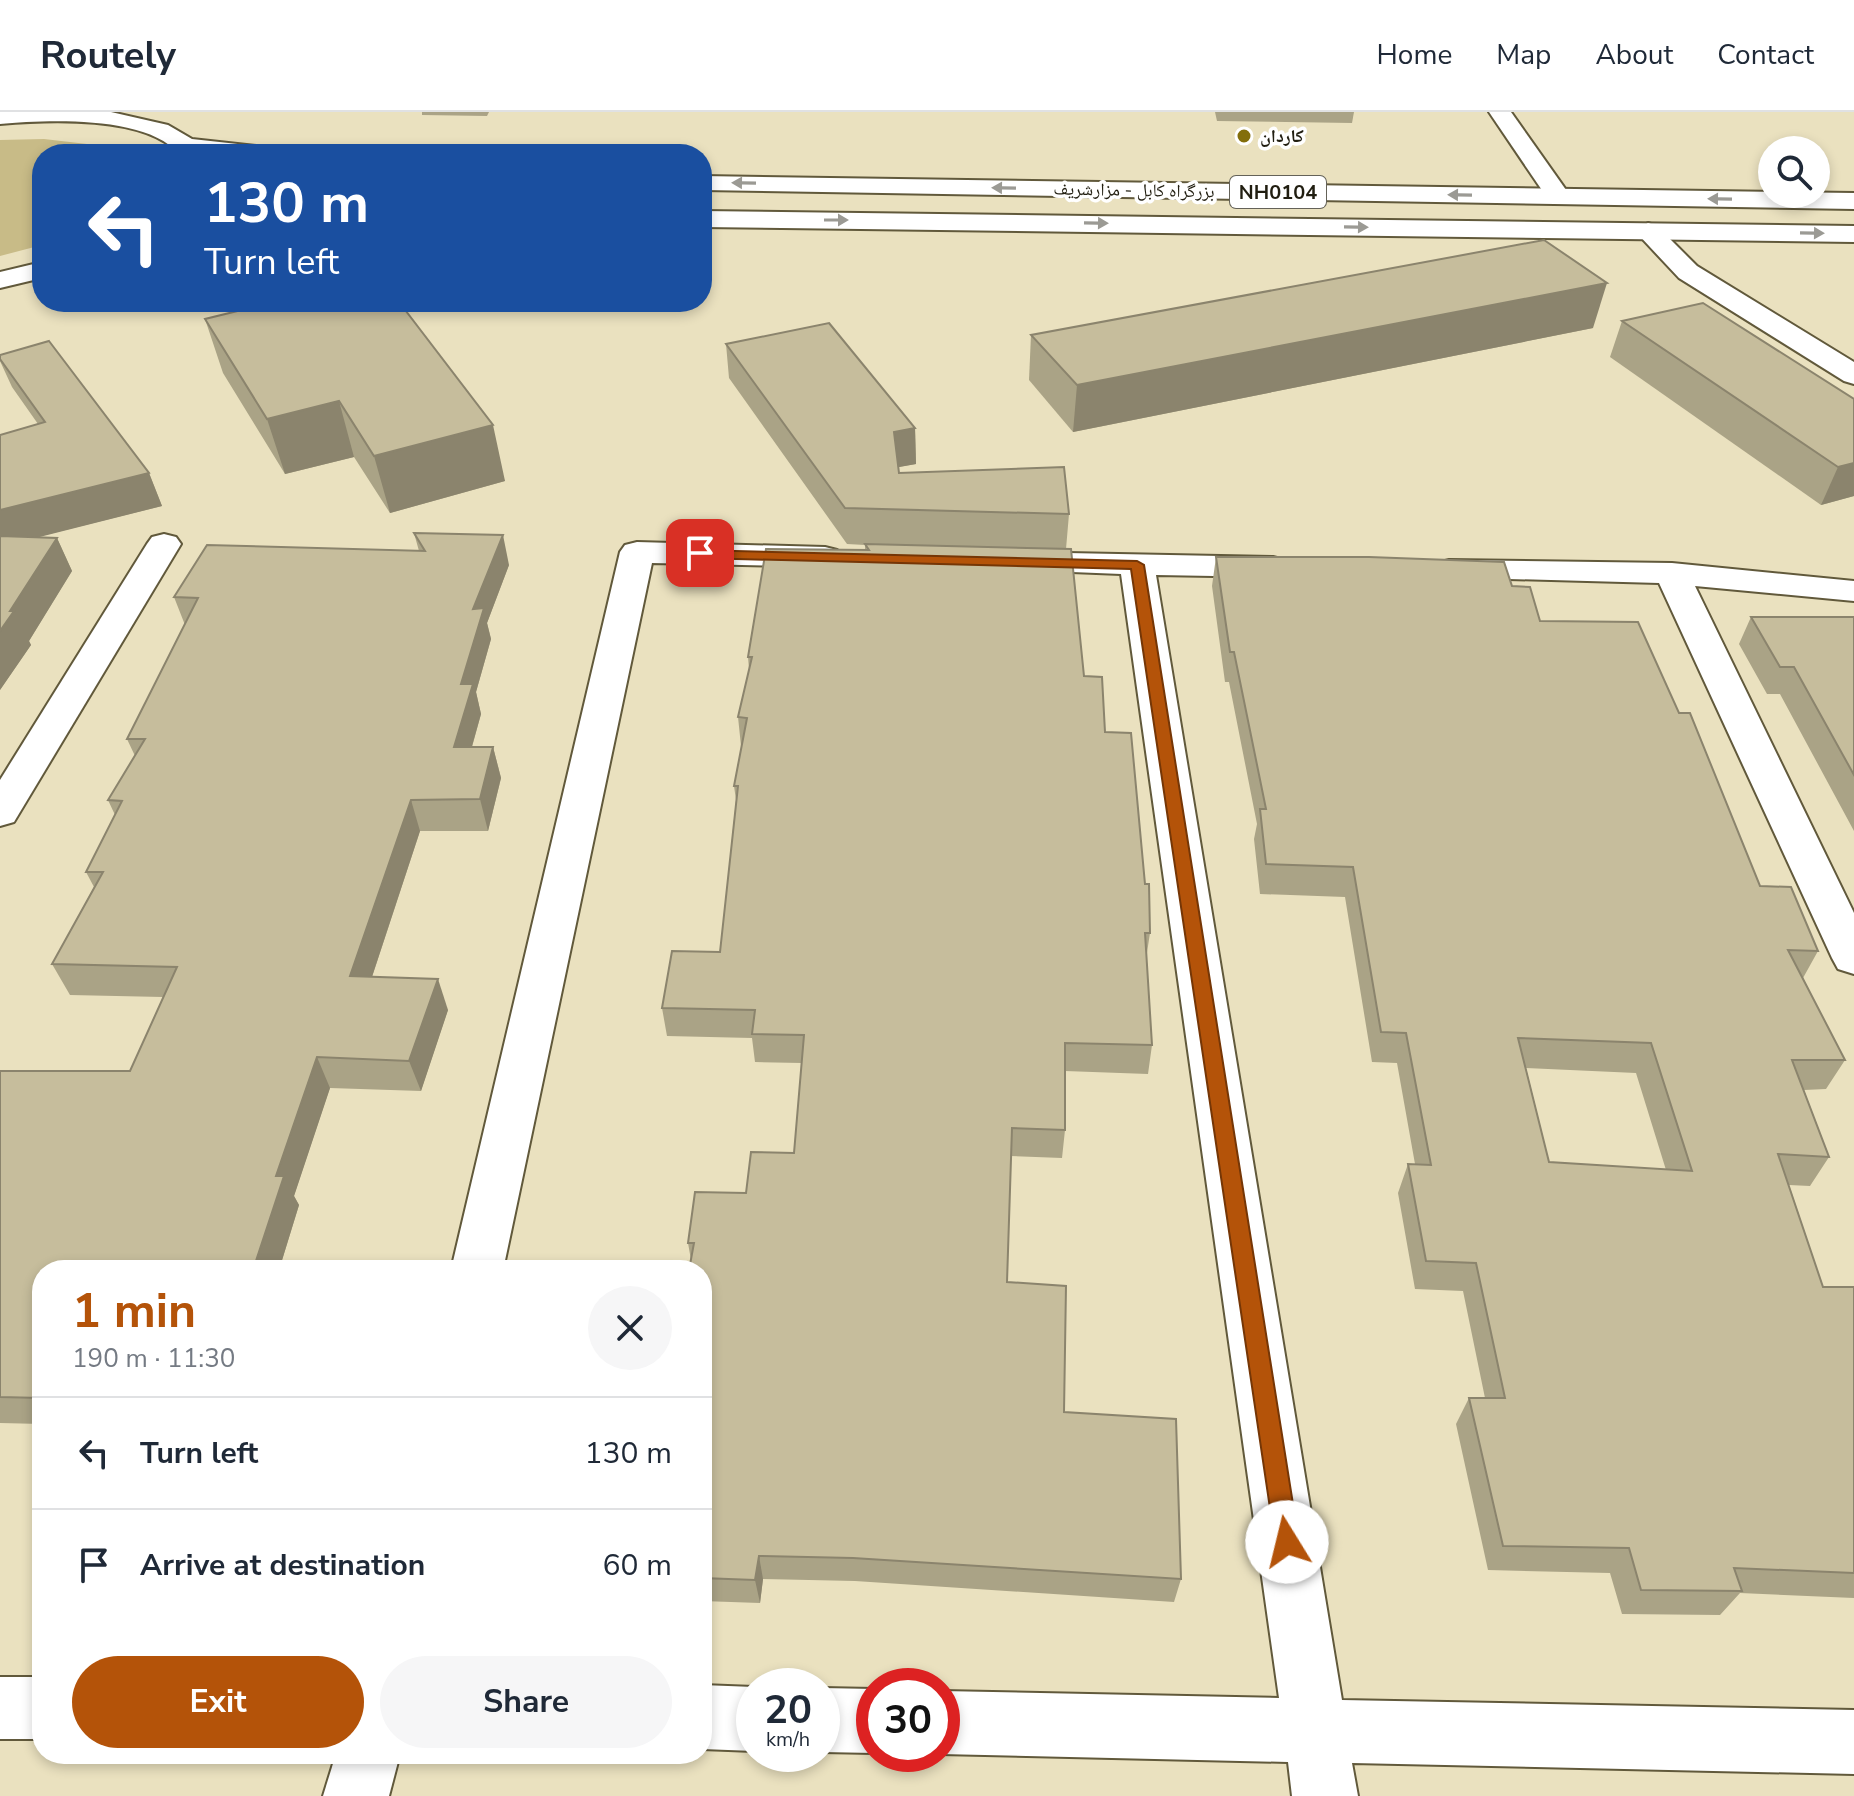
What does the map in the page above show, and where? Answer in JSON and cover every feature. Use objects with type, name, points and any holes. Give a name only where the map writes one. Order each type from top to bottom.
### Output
[{"type":"main road","points":[[1500,112],[1559,197]]},
{"type":"main road","points":[[0,117],[98,114],[152,126],[180,144]]},
{"type":"main road","name":"بزرگراه کابل - مزارشریف","points":[[712,183],[1854,201]]},
{"type":"main road","name":"بزرگراه کابل - مزارشریف","points":[[712,219],[1854,234]]},
{"type":"main road","points":[[1648,231],[1688,272],[1854,375]]},
{"type":"main road","points":[[0,280],[32,272]]},
{"type":"main road","points":[[0,812],[164,544]]},
{"type":"main road","points":[[479,1260],[637,552],[856,558]]},
{"type":"main road","points":[[981,561],[1310,568]]},
{"type":"main road","points":[[1137,565],[1325,1796]]},
{"type":"main road","points":[[1420,570],[1672,573],[1854,591]]},
{"type":"main road","points":[[1672,573],[1854,958]]},
{"type":"main road","points":[[0,1708],[32,1708]]},
{"type":"main road","points":[[712,1717],[736,1718]]},
{"type":"main road","points":[[960,1723],[1854,1742]]},
{"type":"main road","points":[[356,1796],[365,1764]]},
{"type":"shaded area","points":[[44,139],[87,144],[32,144],[32,248],[0,256],[0,140]]},
{"type":"building","points":[[1544,240],[1607,283],[1077,385],[1031,335]]},
{"type":"building","points":[[1703,303],[1854,399],[1854,463],[1838,467],[1622,321]]},
{"type":"building","points":[[234,312],[407,312],[493,425],[374,456],[339,401],[267,419],[205,319]]},
{"type":"building","points":[[829,323],[915,428],[894,432],[899,473],[1064,467],[1069,514],[845,508],[726,344]]},
{"type":"building","points":[[49,341],[149,473],[0,510],[0,435],[45,422],[0,355]]},
{"type":"building","points":[[414,533],[503,535],[473,609],[484,608],[461,684],[473,684],[454,747],[493,747],[480,799],[411,800],[350,976],[438,979],[409,1061],[317,1057],[276,1176],[284,1176],[256,1260],[32,1260],[32,1398],[0,1397],[0,1071],[130,1071],[177,967],[52,964],[103,872],[86,872],[122,801],[108,800],[145,739],[127,739],[198,598],[174,597],[207,545],[425,551]]},
{"type":"building","points":[[0,536],[57,538],[0,631]]},
{"type":"building","points":[[865,544],[1071,549],[1084,676],[1102,677],[1105,732],[1131,733],[1145,884],[1149,884],[1150,933],[1145,933],[1152,1045],[1065,1043],[1065,1130],[1012,1128],[1007,1282],[1066,1286],[1064,1412],[1176,1419],[1181,1579],[853,1558],[759,1556],[755,1580],[712,1578],[712,1260],[691,1260],[694,1243],[688,1243],[695,1192],[746,1193],[751,1152],[794,1153],[804,1035],[752,1034],[755,1010],[662,1008],[672,951],[720,952],[738,786],[734,786],[747,718],[738,717],[752,657],[748,657],[766,549],[869,550]]},
{"type":"building","points":[[1216,557],[1369,557],[1504,562],[1512,586],[1530,587],[1540,621],[1638,622],[1679,713],[1690,713],[1760,886],[1791,887],[1818,951],[1788,950],[1845,1060],[1792,1060],[1829,1157],[1778,1154],[1823,1287],[1854,1287],[1854,1573],[1734,1568],[1742,1591],[1641,1590],[1629,1548],[1503,1546],[1469,1398],[1505,1398],[1476,1263],[1426,1261],[1408,1164],[1431,1165],[1406,1033],[1381,1032],[1353,867],[1266,864],[1260,809],[1266,809],[1234,652],[1230,652]],"holes":[[[1518,1038],[1651,1043],[1692,1171],[1549,1162]]]},
{"type":"building","points":[[1751,617],[1854,617],[1854,775],[1794,667],[1780,667]]},
{"type":"place","name":"کاردان","points":[[1244,136]]},
{"type":"route","points":[[700,553],[1137,565],[1287,1542]]}]
